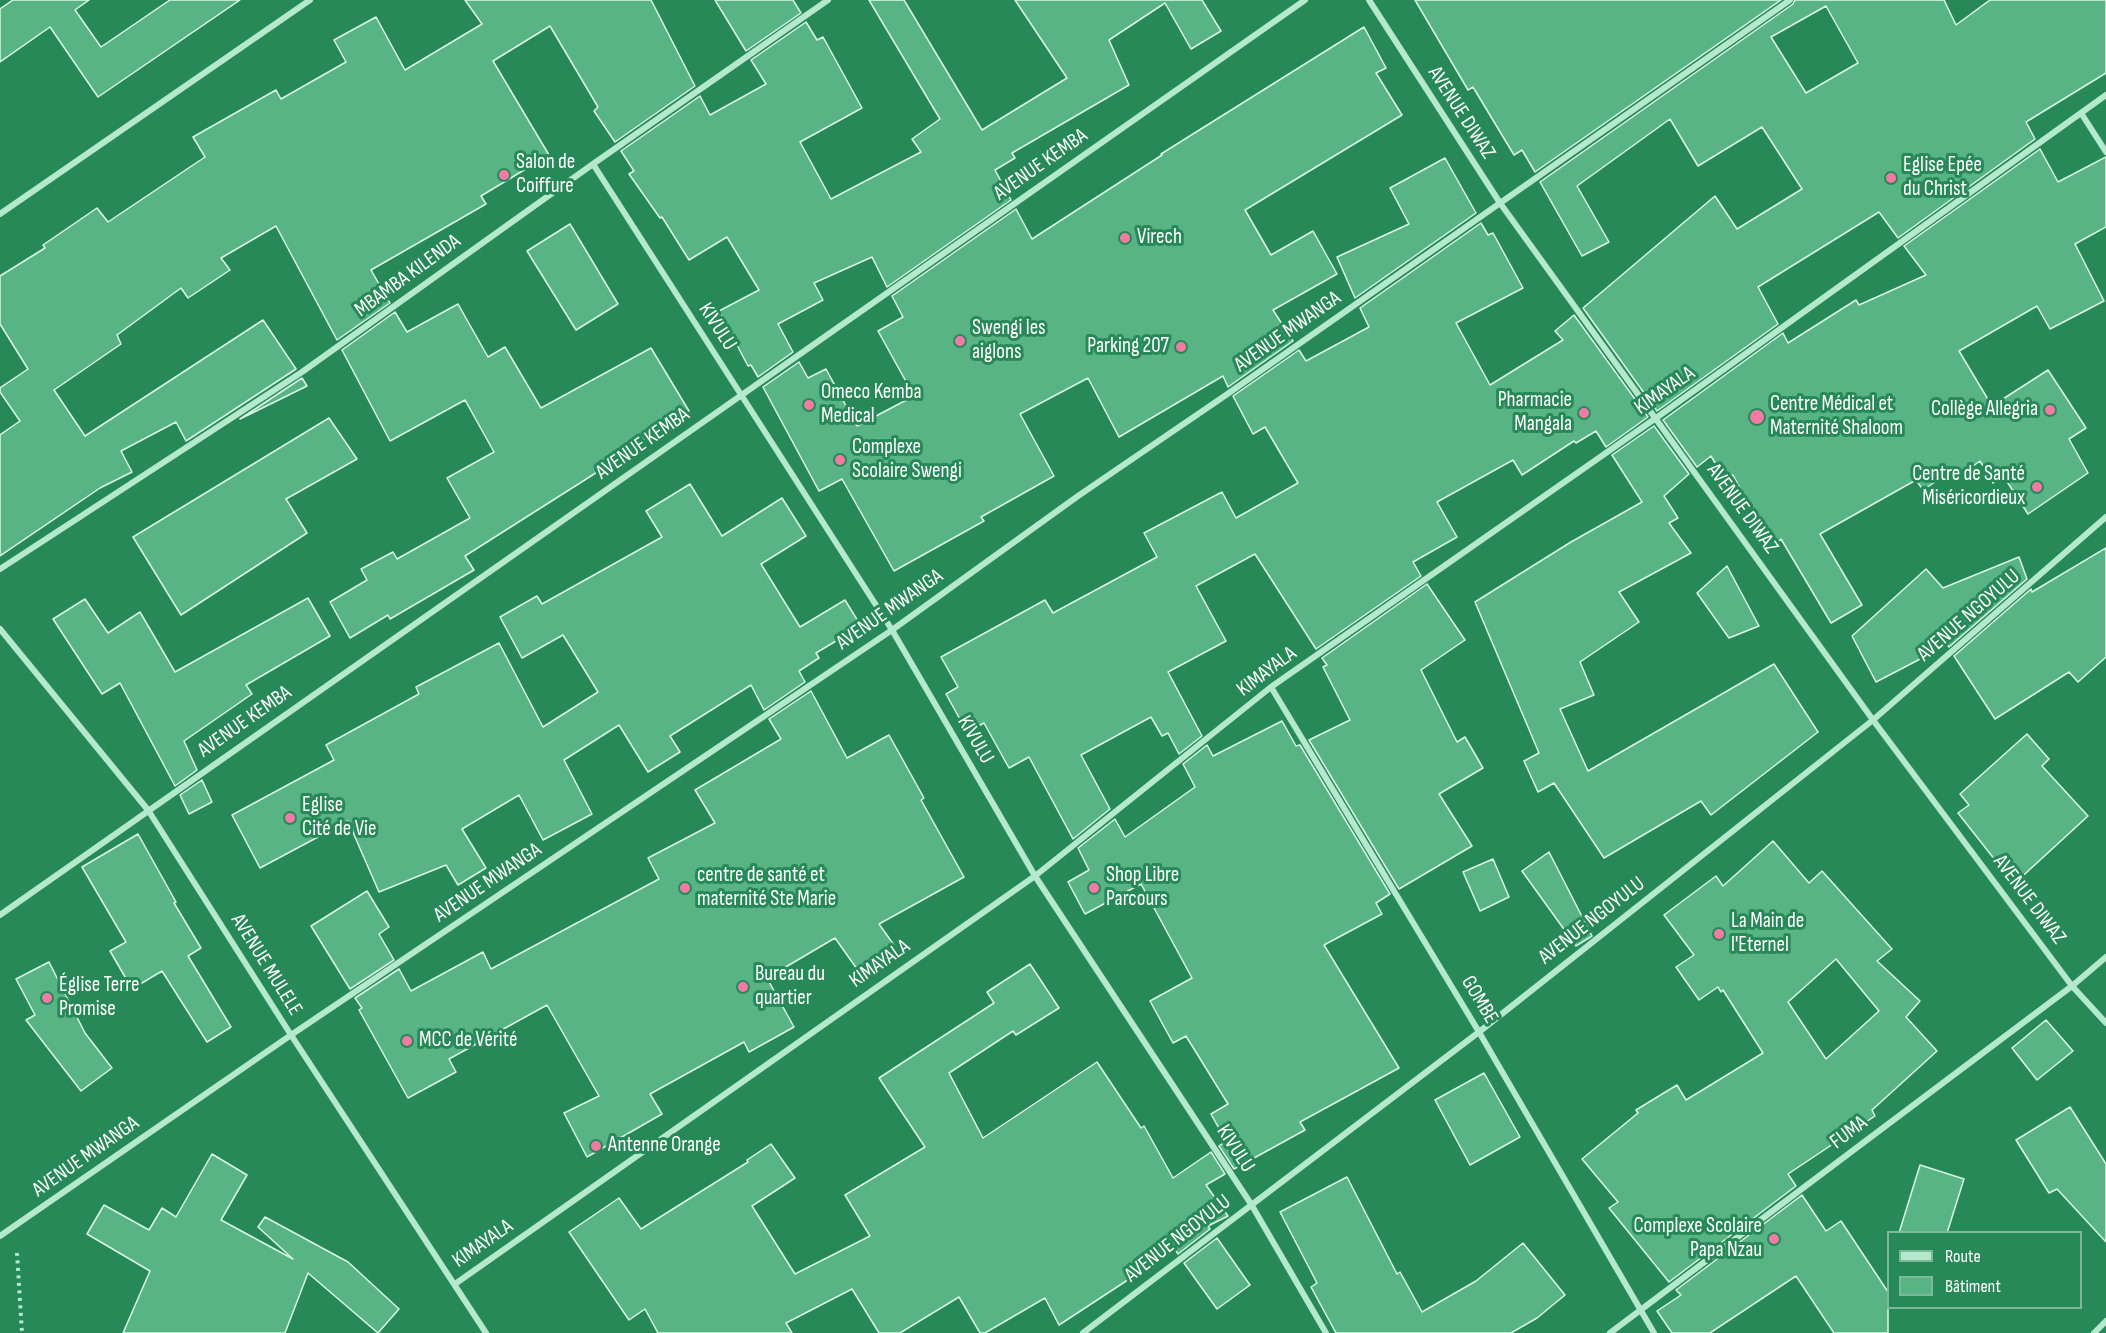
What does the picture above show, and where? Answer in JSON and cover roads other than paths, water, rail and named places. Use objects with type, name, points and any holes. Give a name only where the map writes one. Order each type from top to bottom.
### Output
[{"type":"street","points":[[0,214],[310,0]]},
{"type":"street","name":"MBAMBA KILENDA","points":[[0,569],[302,372],[828,0]]},
{"type":"street","name":"AVENUE KEMBA","points":[[0,915],[1305,0]]},
{"type":"street","name":"AVENUE DIWAZ","points":[[1369,0],[1500,203],[1874,720],[2072,986],[2106,1023]]},
{"type":"street","name":"AVENUE MWANGA","points":[[0,1236],[291,1035],[892,630],[1078,496],[1790,0]]},
{"type":"street","name":"KIMAYALA","points":[[455,1284],[1035,876],[1271,687],[1656,418],[2106,95]]},
{"type":"street","points":[[2081,113],[2106,152]]},
{"type":"street","name":"KIVULU","points":[[593,164],[892,630],[1035,876],[1251,1204],[1326,1333]]},
{"type":"street","name":"AVENUE NGOYULU","points":[[1083,1333],[1479,1032],[1874,720],[2106,517]]},
{"type":"street","name":"AVENUE MULELE","points":[[0,629],[148,810],[291,1035],[486,1333]]},
{"type":"street","name":"GOMBE","points":[[1271,687],[1479,1032],[1654,1333]]},
{"type":"street","name":"FUMA","points":[[1610,1333],[2072,986],[2106,957]]},
{"type":"street","points":[[2094,1333],[2106,1321]]},
{"type":"place","name":"Salon de Coiffure","points":[[504,175]]},
{"type":"place","name":"Eglise Epée du Christ","points":[[1891,178]]},
{"type":"place","name":"Virech","points":[[1125,238]]},
{"type":"place","name":"Swengi les aiglons","points":[[960,341]]},
{"type":"place","name":"Parking 207","points":[[1181,347]]},
{"type":"place","name":"Omeco Kemba Medical","points":[[809,405]]},
{"type":"place","name":"Collège Allegria","points":[[2050,410]]},
{"type":"place","name":"Pharmacie Mangala","points":[[1584,413]]},
{"type":"place","name":"Centre Médical et Maternité Shaloom","points":[[1757,417]]},
{"type":"place","name":"Complexe Scolaire Swengi","points":[[840,460]]},
{"type":"place","name":"Centre de Santé Miséricordieux","points":[[2037,487]]},
{"type":"place","name":"Eglise Cité de Vie","points":[[290,818]]},
{"type":"place","name":"centre de santé et maternité Ste Marie","points":[[685,888]]},
{"type":"place","name":"Shop Libre Parcours","points":[[1094,888]]},
{"type":"place","name":"La Main de l'Eternel","points":[[1719,934]]},
{"type":"place","name":"Bureau du quartier","points":[[743,987]]},
{"type":"place","name":"Église Terre Promise","points":[[47,998]]},
{"type":"place","name":"MCC de Vérité","points":[[407,1041]]},
{"type":"place","name":"Antenne Orange","points":[[596,1146]]},
{"type":"place","name":"Complexe Scolaire Papa Nzau","points":[[1774,1239]]}]
